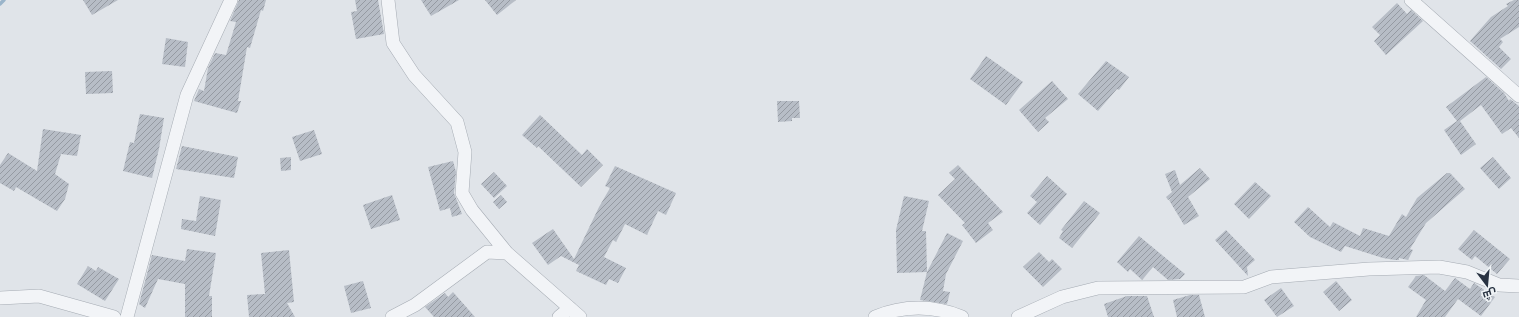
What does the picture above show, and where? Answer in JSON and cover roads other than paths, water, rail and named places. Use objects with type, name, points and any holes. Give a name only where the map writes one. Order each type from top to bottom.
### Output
[{"type":"street","points":[[127,317],[188,95],[231,0]]},
{"type":"street","points":[[388,0],[393,43],[414,76],[458,122],[465,152],[462,193],[472,210],[507,253],[575,313]]},
{"type":"street","points":[[1411,0],[1519,96]]},
{"type":"street","points":[[392,317],[415,305],[487,252],[507,253]]},
{"type":"street","points":[[1018,317],[1062,297],[1098,288],[1244,287],[1271,277],[1369,269],[1439,267],[1468,272],[1499,285],[1518,287]]},
{"type":"street","points":[[0,298],[39,296],[114,317]]},
{"type":"street","points":[[875,317],[913,307],[948,311],[962,317]]},
{"type":"street","points":[[560,317],[575,313]]},
{"type":"waterway","points":[[0,4],[4,0]]}]
